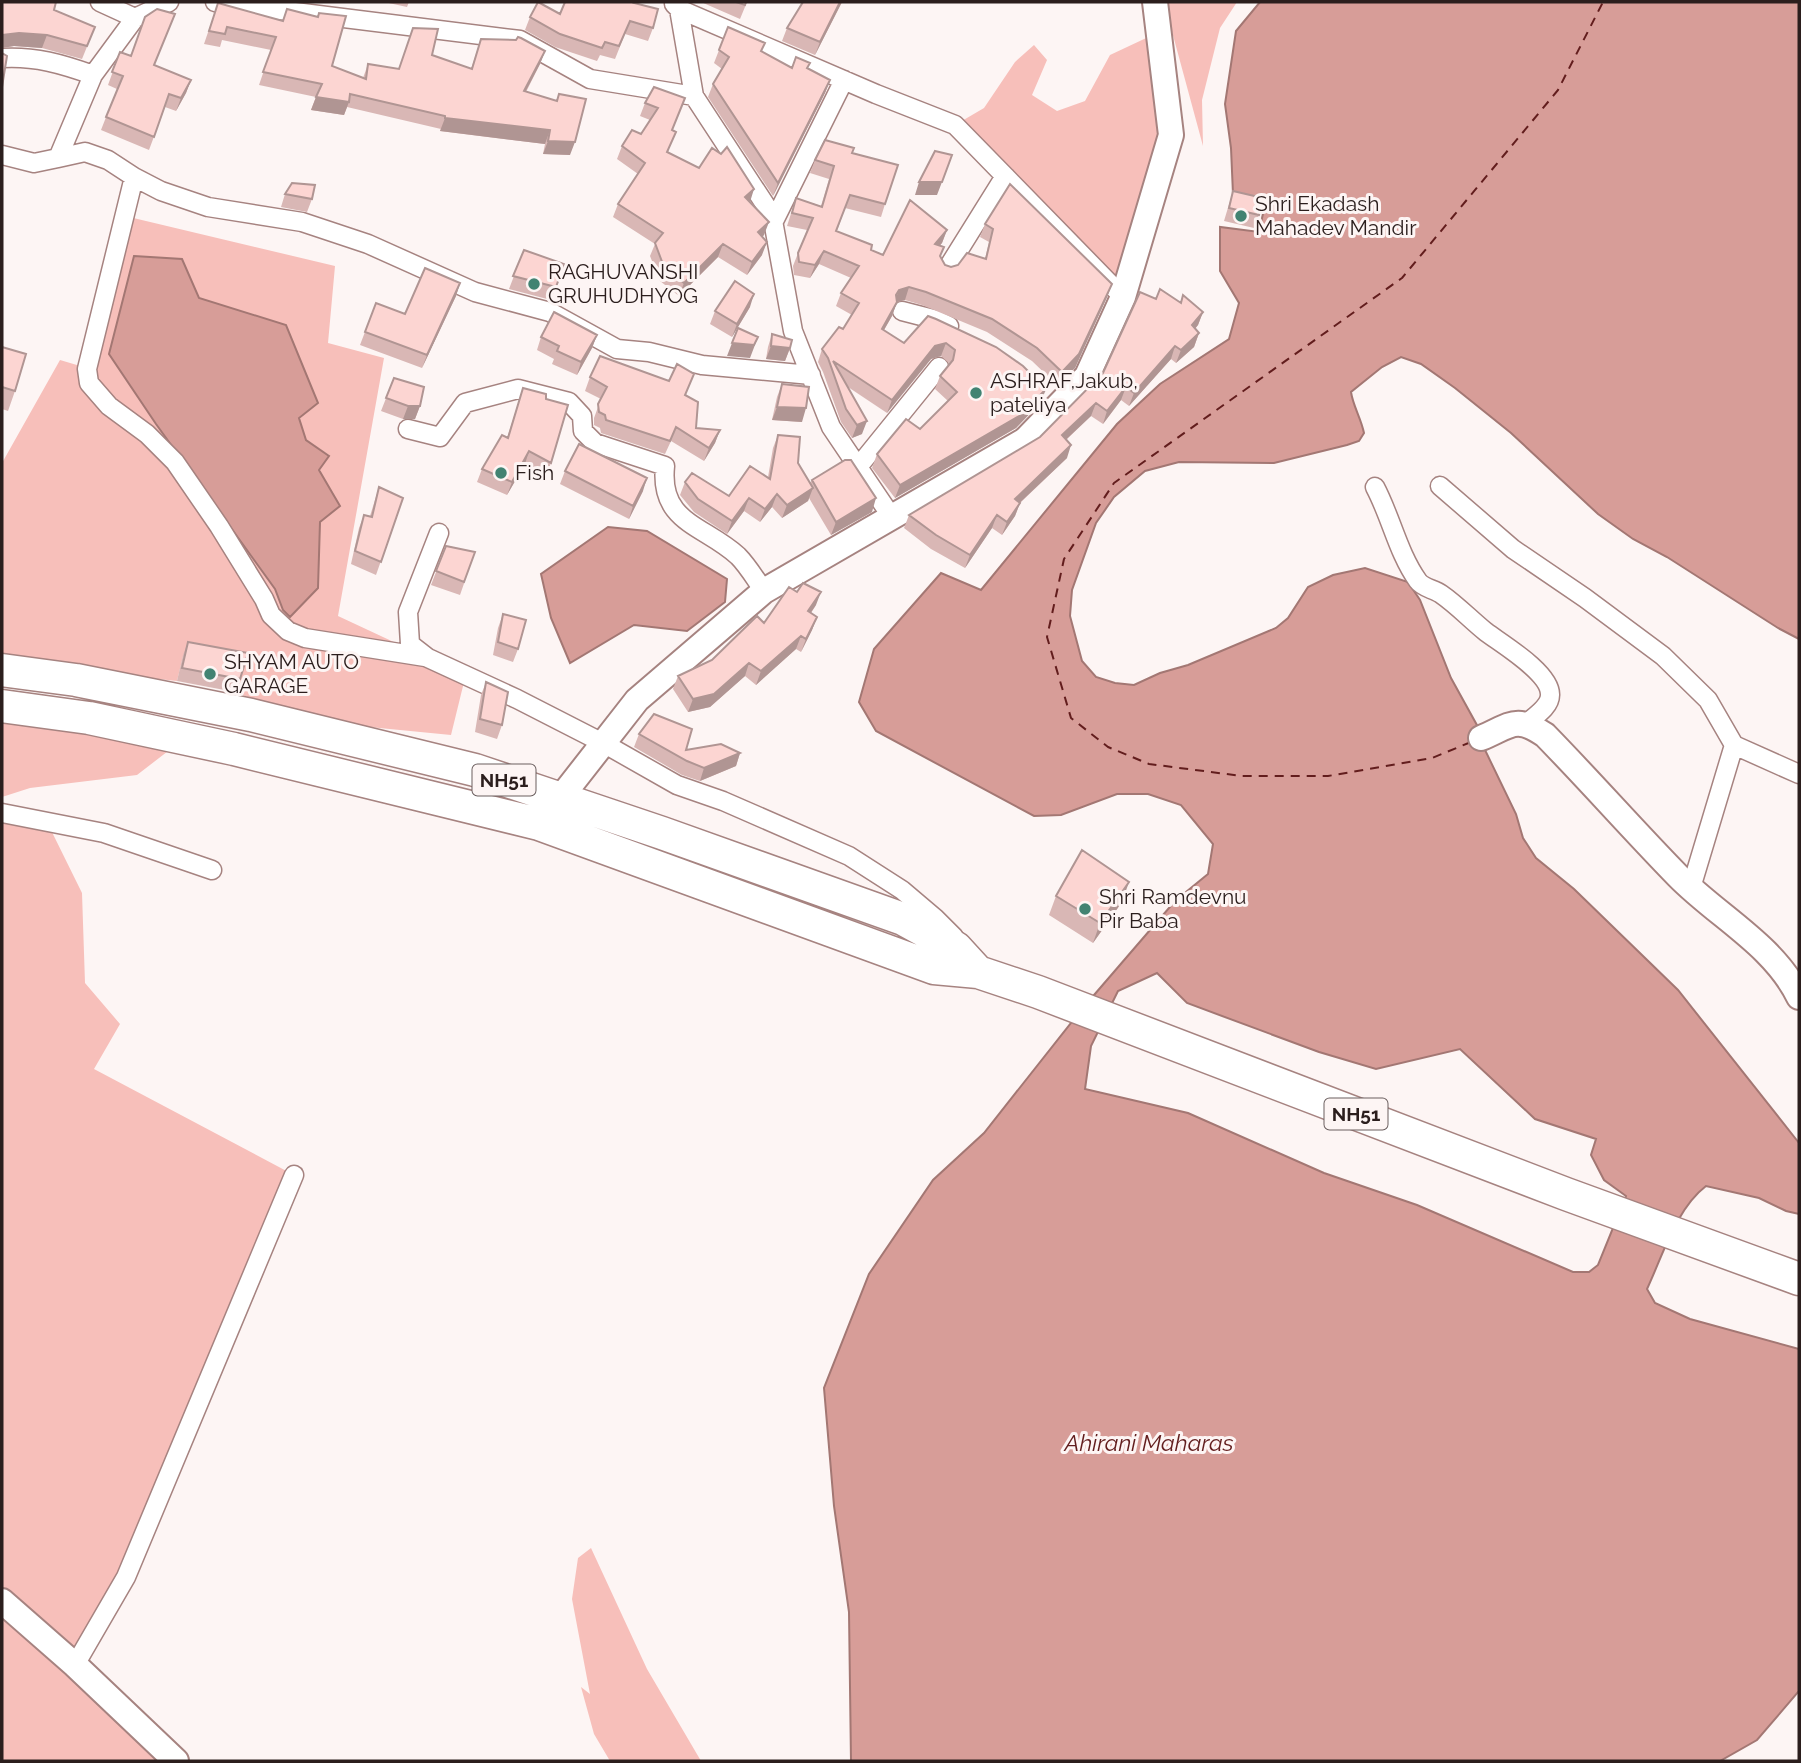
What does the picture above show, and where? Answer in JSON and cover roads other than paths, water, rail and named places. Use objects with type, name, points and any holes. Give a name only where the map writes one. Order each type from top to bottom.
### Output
[{"type":"highway","name":"NH51","points":[[2,670],[76,680],[251,715],[475,771],[903,919],[956,947],[978,972]]},
{"type":"highway","name":"NH51","points":[[2,706],[89,718],[234,749],[539,824],[933,968],[978,972],[1038,992],[1566,1194],[1799,1279]]},
{"type":"street","points":[[100,2],[135,18]]},
{"type":"street","points":[[58,158],[93,75],[135,18],[169,2]]},
{"type":"street","points":[[214,2],[520,40],[590,79],[694,96]]},
{"type":"street","points":[[539,824],[637,700],[764,592],[1025,440],[1056,400],[1087,376],[1123,297],[1171,135],[1155,2]]},
{"type":"street","points":[[675,5],[844,80],[955,125],[1123,297]]},
{"type":"street","points":[[675,5],[694,96],[772,215],[793,331],[831,427],[891,516]]},
{"type":"street","points":[[2,58],[28,57],[62,64],[93,75]]},
{"type":"street","points":[[773,223],[844,80]]},
{"type":"street","points":[[2,155],[34,163],[85,152],[108,160],[161,191],[208,207],[302,222],[369,244],[475,292],[550,312],[617,348],[649,352],[702,365],[811,375]]},
{"type":"street","points":[[947,269],[1005,176]]},
{"type":"street","points":[[134,177],[87,369],[89,383],[109,407],[147,434],[175,462],[219,526],[271,615],[288,631],[305,638],[428,658]]},
{"type":"street","points":[[902,311],[937,320],[961,332]]},
{"type":"street","points":[[858,467],[939,367]]},
{"type":"street","points":[[408,429],[440,437],[465,403],[518,389],[569,402],[582,416],[583,431],[595,443],[665,466],[663,482],[673,511],[739,557],[764,592]]},
{"type":"street","points":[[1440,486],[1513,549],[1663,656],[1708,700],[1734,745],[1799,774]]},
{"type":"street","points":[[1375,487],[1419,584],[1439,593],[1488,634],[1524,658],[1549,686],[1551,696],[1547,705],[1527,723]]},
{"type":"street","points":[[439,533],[408,612],[410,644],[428,658],[517,699],[677,785],[849,856],[902,890],[935,918],[962,946],[978,972]]},
{"type":"street","points":[[1481,738],[1518,723],[1527,723],[1545,735],[1691,888],[1756,943],[1796,987]]},
{"type":"street","points":[[1691,888],[1734,745]]},
{"type":"street","points":[[2,813],[104,833],[212,870]]},
{"type":"street","points":[[75,1665],[126,1577],[294,1175]]},
{"type":"street","points":[[2,1601],[75,1665],[176,1761]]},
{"type":"water","name":"Ahirani Maharas","points":[[1260,2],[1799,2],[1799,639],[1667,557],[1633,539],[1598,514],[1511,433],[1455,388],[1421,364],[1401,357],[1382,367],[1351,392],[1364,433],[1359,441],[1274,463],[1179,462],[1145,471],[1114,497],[1096,523],[1072,590],[1070,616],[1082,661],[1096,677],[1134,685],[1276,628],[1288,618],[1308,587],[1333,575],[1365,568],[1408,582],[1420,600],[1451,678],[1478,727],[1485,750],[1516,814],[1523,838],[1536,858],[1574,889],[1678,990],[1799,1143],[1799,1214],[1759,1198],[1706,1186],[1678,1220],[1647,1289],[1655,1303],[1690,1319],[1799,1349],[1799,1691],[1757,1740],[1720,1761],[851,1761],[849,1612],[834,1506],[824,1388],[869,1274],[933,1180],[984,1133],[1082,1009],[1175,901],[1208,874],[1213,844],[1181,805],[1148,794],[1117,794],[1061,815],[1034,816],[876,731],[859,702],[874,649],[941,573],[981,590],[1117,424],[1160,384],[1229,339],[1239,303],[1220,271],[1220,227],[1259,232],[1264,209],[1233,194],[1225,104],[1236,31]],"holes":[[[1157,973],[1187,1003],[1319,1052],[1376,1069],[1460,1049],[1535,1119],[1596,1139],[1591,1155],[1604,1180],[1626,1196],[1598,1265],[1589,1272],[1573,1272],[1417,1205],[1324,1173],[1188,1113],[1085,1089],[1091,1046],[1118,991]]]},
{"type":"water","points":[[134,256],[182,259],[199,298],[286,325],[318,403],[299,418],[306,440],[329,456],[319,470],[340,506],[320,522],[318,588],[290,617],[283,610],[275,589],[109,354]]},
{"type":"water","points":[[608,527],[647,531],[727,579],[725,602],[687,631],[634,625],[570,663],[551,618],[541,574]]},
{"type":"place","name":"Shri Ekadash Mahadev Mandir","points":[[1241,216]]},
{"type":"place","name":"RAGHUVANSHI GRUHUDHYOG","points":[[534,284]]},
{"type":"place","name":"ASHRAF,Jakub, pateliya","points":[[976,393]]},
{"type":"place","name":"Fish","points":[[501,473]]},
{"type":"place","name":"SHYAM AUTO GARAGE","points":[[210,674]]},
{"type":"place","name":"Shri Ramdevnu Pir Baba","points":[[1085,909]]}]
